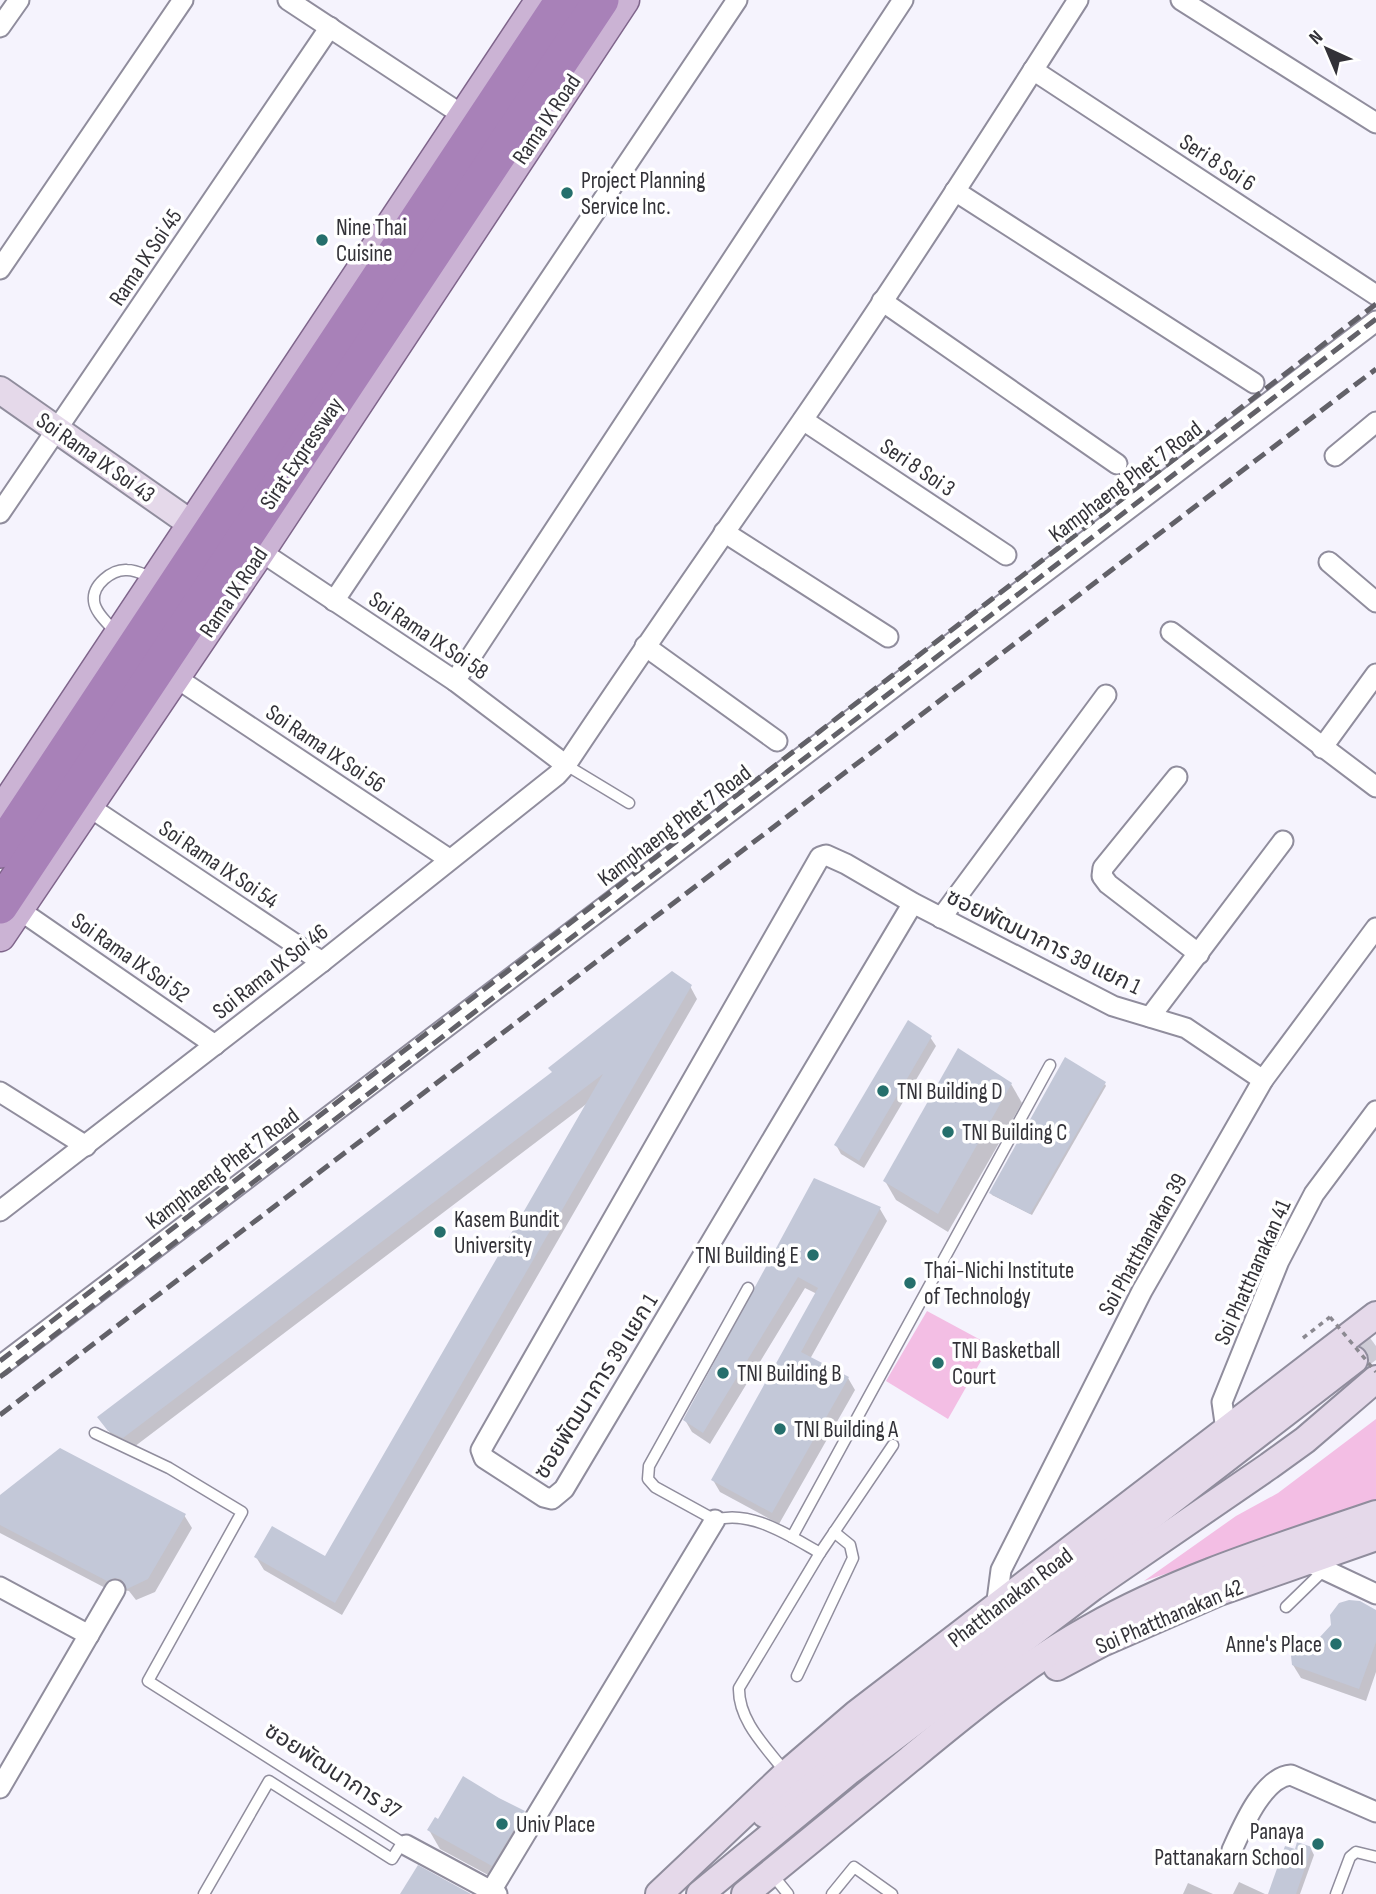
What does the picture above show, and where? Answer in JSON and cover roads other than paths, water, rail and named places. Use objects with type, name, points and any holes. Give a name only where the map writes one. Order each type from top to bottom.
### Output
[{"type":"highway","name":"Sirat Expressway","points":[[0,850],[563,0]]},
{"type":"highway","name":"Sirat Expressway","points":[[9,907],[601,0]]},
{"type":"main road","points":[[0,814],[541,0]]},
{"type":"main road","name":"Rama IX Road","points":[[0,936],[9,907],[88,806],[624,0]]},
{"type":"main road","name":"Soi Rama IX Soi 43","points":[[0,390],[193,525]]},
{"type":"main road","name":"Phatthanakan Road","points":[[659,1894],[786,1774],[856,1714],[1376,1315]]},
{"type":"main road","points":[[696,1858],[761,1817],[1365,1366]]},
{"type":"main road","name":"Phatthanakan Road","points":[[700,1894],[848,1772],[1093,1587],[1287,1453],[1376,1379]]},
{"type":"main road","points":[[746,1894],[970,1710],[1058,1647],[1138,1603],[1223,1567],[1376,1514]]},
{"type":"main road","name":"Soi Phatthanakan 42","points":[[970,1710],[1017,1689],[1102,1643],[1219,1591],[1316,1566],[1376,1537]]},
{"type":"street","points":[[0,27],[19,0]]},
{"type":"street","points":[[0,269],[183,0]]},
{"type":"street","points":[[288,0],[464,116]]},
{"type":"street","points":[[334,601],[737,0]]},
{"type":"street","points":[[455,681],[903,0]]},
{"type":"street","name":"Soi Rama IX Soi 46","points":[[0,1211],[322,962],[557,775],[566,765],[723,532],[803,420],[1078,0]]},
{"type":"street","points":[[1181,0],[1376,123]]},
{"type":"street","name":"Rama IX Soi 45","points":[[0,513],[330,27]]},
{"type":"street","name":"Seri 8 Soi 6","points":[[1033,70],[1376,295]]},
{"type":"street","points":[[955,191],[1254,383]]},
{"type":"street","points":[[882,301],[1117,464]]},
{"type":"street","name":"Kamphaeng Phet 7 Road","points":[[0,1366],[1376,321]]},
{"type":"street","name":"Seri 8 Soi 3","points":[[803,420],[1006,555]]},
{"type":"street","points":[[1335,456],[1376,422]]},
{"type":"street","points":[[723,532],[888,637]]},
{"type":"street","name":"Soi Rama IX Soi 58","points":[[260,551],[455,681],[566,765]]},
{"type":"street","points":[[1329,562],[1376,602]]},
{"type":"street","points":[[1171,632],[1376,787]]},
{"type":"street","points":[[645,646],[777,741]]},
{"type":"street","points":[[1322,748],[1376,674]]},
{"type":"street","name":"Soi Rama IX Soi 56","points":[[175,677],[449,859]]},
{"type":"street","points":[[942,918],[1106,695]]},
{"type":"street","points":[[1177,777],[1103,868],[1102,876],[1108,884],[1199,954]]},
{"type":"street","name":"Soi Rama IX Soi 54","points":[[88,806],[322,962]]},
{"type":"street","points":[[1150,1017],[1283,841]]},
{"type":"street","name":"ซอยพัฒนาการ 39 แยก 1","points":[[913,904],[565,1489],[552,1499],[544,1497],[484,1458],[481,1450],[486,1441],[816,861],[826,855],[913,904],[1113,1006],[1186,1028],[1263,1080]]},
{"type":"street","name":"Soi Rama IX Soi 52","points":[[9,907],[215,1045]]},
{"type":"street","name":"Soi Phatthanakan 39","points":[[996,1608],[1001,1570],[1135,1303],[1263,1080],[1376,928]]},
{"type":"street","points":[[0,1092],[86,1146]]},
{"type":"street","name":"Soi Phatthanakan 41","points":[[1226,1430],[1223,1402],[1279,1261],[1314,1194],[1376,1111]]},
{"type":"street","points":[[494,1892],[715,1520]]},
{"type":"street","points":[[1316,1566],[1376,1594]]},
{"type":"street","points":[[0,1587],[89,1635]]},
{"type":"street","points":[[0,1788],[115,1590]]},
{"type":"street","points":[[1232,1850],[1247,1817],[1274,1782],[1286,1776],[1291,1775],[1376,1812]]},
{"type":"street","name":"ซอยพัฒนาการ 37","points":[[404,1844],[494,1892]]},
{"type":"lane","points":[[119,636],[99,612],[94,601],[98,586],[119,570],[130,570],[157,579]]},
{"type":"lane","points":[[566,765],[629,803]]},
{"type":"lane","points":[[792,1537],[1050,1065]]},
{"type":"lane","points":[[748,1288],[647,1473],[648,1479],[655,1487],[715,1520],[729,1516],[749,1519],[792,1537],[820,1553]]},
{"type":"lane","name":"ซอยพัฒนาการ 37","points":[[95,1433],[169,1468],[242,1512],[148,1681],[404,1844]]},
{"type":"lane","points":[[786,1774],[743,1714],[738,1701],[739,1688],[820,1553],[893,1446]]},
{"type":"lane","points":[[797,1676],[853,1558],[852,1548],[834,1532]]},
{"type":"lane","points":[[1286,1607],[1316,1566]]},
{"type":"lane","points":[[204,1894],[269,1781],[392,1859],[404,1844]]},
{"type":"lane","points":[[1336,1894],[1350,1857],[1356,1852],[1376,1857]]},
{"type":"lane","points":[[832,1894],[855,1867],[892,1894]]},
{"type":"lane","points":[[771,1873],[788,1894]]},
{"type":"tunnel","points":[[1354,1360],[1376,1344]]},
{"type":"railway","points":[[0,1361],[1376,304]]},
{"type":"railway","points":[[0,1377],[1376,319]]},
{"type":"railway","points":[[0,1415],[1376,369]]},
{"type":"place","name":"Project Planning Service Inc.","points":[[567,193]]},
{"type":"place","name":"Nine Thai Cuisine","points":[[322,240]]},
{"type":"place","name":"TNI Building D","points":[[883,1091]]},
{"type":"place","name":"TNI Building C","points":[[948,1132]]},
{"type":"place","name":"Kasem Bundit University","points":[[440,1232]]},
{"type":"place","name":"TNI Building E","points":[[813,1255]]},
{"type":"place","name":"Thai-Nichi Institute of Technology","points":[[910,1283]]},
{"type":"place","name":"TNI Basketball Court","points":[[938,1363]]},
{"type":"place","name":"TNI Building B","points":[[723,1373]]},
{"type":"place","name":"TNI Building A","points":[[780,1429]]},
{"type":"place","name":"Anne's Place","points":[[1336,1644]]},
{"type":"place","name":"Univ Place","points":[[502,1824]]},
{"type":"place","name":"Panaya Pattanakarn School","points":[[1318,1844]]}]
